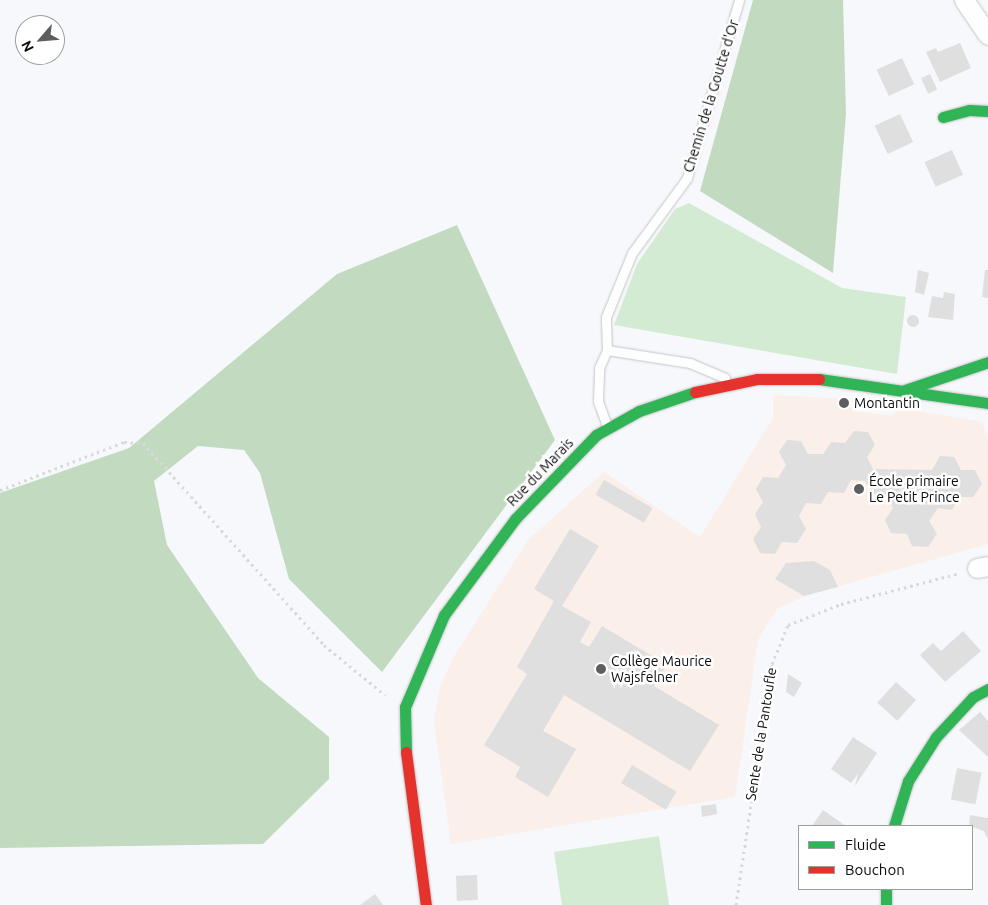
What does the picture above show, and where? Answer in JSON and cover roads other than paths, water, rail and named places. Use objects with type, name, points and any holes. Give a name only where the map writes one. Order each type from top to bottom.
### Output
[{"type":"street","points":[[964,0],[988,35]]},
{"type":"street","points":[[943,118],[969,110],[988,111]]},
{"type":"street","points":[[905,391],[912,384],[988,362]]},
{"type":"street","name":"Rue du Marais","points":[[426,905],[407,782],[405,707],[444,615],[515,519],[608,429],[639,411],[734,383],[821,379],[988,403]]},
{"type":"street","points":[[894,825],[908,781],[936,737],[974,697],[988,690]]},
{"type":"street","points":[[886,890],[886,905]]},
{"type":"lane","name":"Chemin de la Goutte d'Or","points":[[607,350],[606,317],[632,253],[686,178],[739,0]]},
{"type":"lane","points":[[608,429],[598,401],[599,368],[607,350],[690,363],[734,383]]},
{"type":"place","name":"Montantin","points":[[844,403]]},
{"type":"place","name":"École primaire Le Petit Prince","points":[[859,489]]},
{"type":"place","name":"Collège Maurice Wajsfelner","points":[[601,669]]}]
